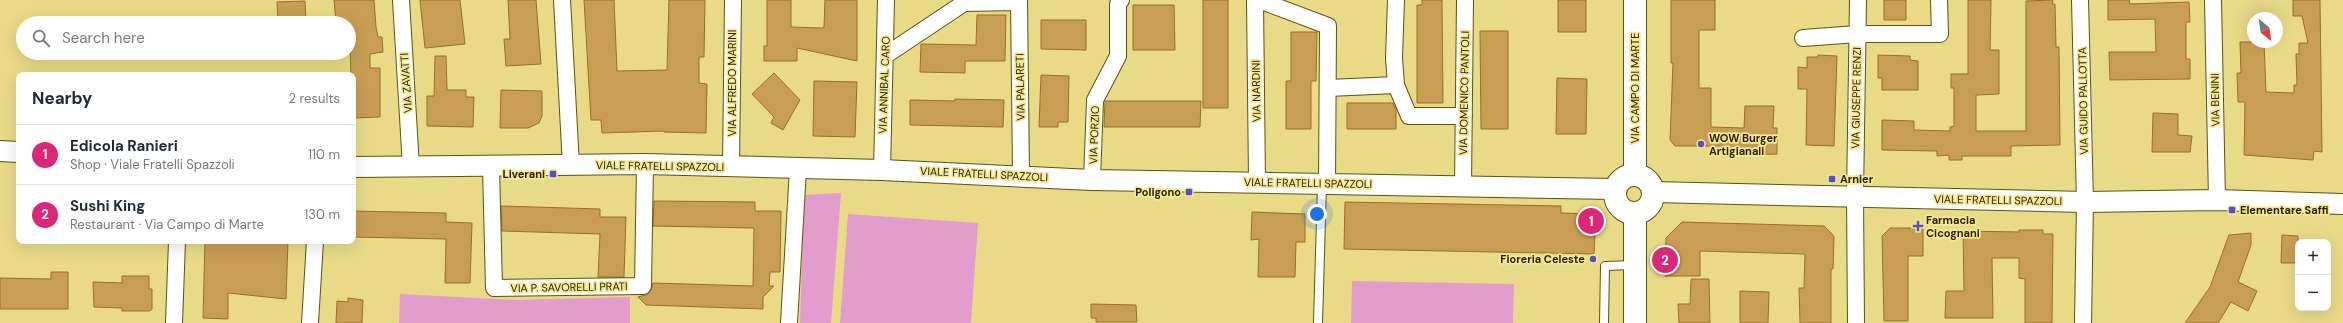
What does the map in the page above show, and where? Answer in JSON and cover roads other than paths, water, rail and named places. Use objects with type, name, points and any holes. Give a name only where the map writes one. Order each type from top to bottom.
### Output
[{"type":"main road","name":"VIA CAMPO DI MARTE","points":[[1635,0],[1635,175]]},
{"type":"main road","points":[[1635,175],[1646,180],[1653,192],[1651,203],[1647,208],[1635,214],[1629,213],[1619,206],[1616,201],[1615,189],[1622,179],[1635,175]]},
{"type":"main road","points":[[1635,214],[1635,323]]},
{"type":"street","name":"VIA ZAVATTI","points":[[401,0],[411,167]]},
{"type":"street","points":[[562,0],[571,166]]},
{"type":"street","name":"VIA ALFREDO MARINI","points":[[732,167],[733,0]]},
{"type":"street","name":"VIA ANNIBAL CARO","points":[[882,170],[886,54],[886,0]]},
{"type":"street","name":"VIA PORZIO","points":[[1092,180],[1095,100],[1118,56],[1118,4],[1121,0]]},
{"type":"street","name":"VIA NARDINI","points":[[1255,0],[1257,181]]},
{"type":"street","points":[[1259,0],[1328,26],[1325,184]]},
{"type":"street","points":[[1396,0],[1394,58],[1396,85],[1409,116],[1464,116]]},
{"type":"street","name":"VIA DOMENICO PANTOLI","points":[[1463,186],[1465,0]]},
{"type":"street","name":"VIA GIUSEPPE RENZI","points":[[1856,323],[1855,196],[1858,0]]},
{"type":"street","points":[[1803,38],[1857,34],[1940,34],[1940,0]]},
{"type":"street","name":"VIA GUIDO PALLOTTA","points":[[2080,0],[2085,202],[2083,323]]},
{"type":"street","name":"VIA BENINI","points":[[2213,0],[2217,200]]},
{"type":"street","points":[[886,54],[964,1],[1019,1]]},
{"type":"street","name":"VIA PALARETI","points":[[1019,1],[1021,175]]},
{"type":"street","points":[[1328,88],[1396,85]]},
{"type":"street","points":[[0,151],[16,152]]},
{"type":"street","name":"VIALE FRATELLI SPAZZOLI","points":[[356,167],[491,167],[645,164],[882,170],[1021,175],[1092,180],[1257,181],[1325,184],[1615,189]]},
{"type":"street","name":"VIA P. SAVORELLI PRATI","points":[[491,167],[494,288],[643,286],[645,164]]},
{"type":"street","points":[[789,323],[798,169]]},
{"type":"street","name":"VIALE FRATELLI SPAZZOLI","points":[[1653,192],[2085,202],[2217,200],[2343,204]]},
{"type":"street","points":[[174,323],[178,244]]},
{"type":"street","points":[[310,323],[315,244]]},
{"type":"lane","points":[[1318,323],[1325,184]]},
{"type":"lane","points":[[1604,323],[1605,266],[1635,264]]},
{"type":"place","name":"WOW Burger Artigianali","points":[[1701,144]]},
{"type":"place","name":"Liverani","points":[[553,174]]},
{"type":"place","name":"Arnier","points":[[1832,179]]},
{"type":"place","name":"Poligono","points":[[1189,192]]},
{"type":"place","name":"Elementare Saffi","points":[[2232,210]]},
{"type":"place","name":"Edicola Ranieri","points":[[1591,221]]},
{"type":"place","name":"Farmacia Cicognani","points":[[1918,226]]},
{"type":"place","name":"Fioreria Celeste","points":[[1593,259]]},
{"type":"place","name":"Sushi King","points":[[1665,260]]}]
